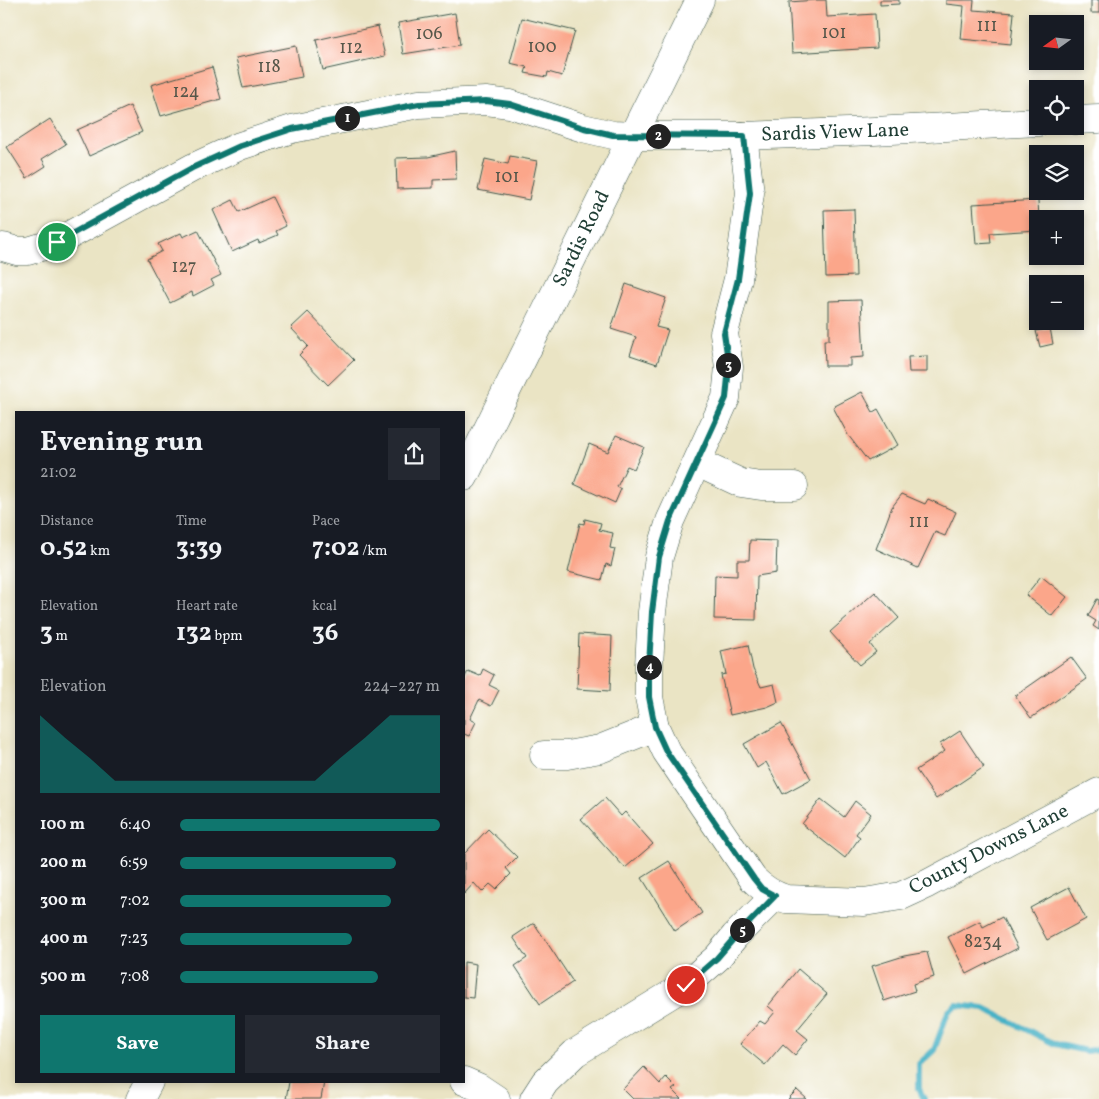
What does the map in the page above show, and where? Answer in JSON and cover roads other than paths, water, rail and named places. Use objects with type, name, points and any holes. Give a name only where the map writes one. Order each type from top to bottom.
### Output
[{"type":"street","name":"Sardis Road","points":[[465,475],[700,0]]},
{"type":"street","name":"Sardis View Lane","points":[[3,247],[17,251],[28,251],[57,242],[192,168],[240,146],[292,129],[419,104],[486,101],[510,104],[584,128],[613,135],[633,136],[744,136],[1029,122]]},
{"type":"street","points":[[1084,120],[1099,119]]},
{"type":"street","points":[[534,1099],[545,1082],[575,1052],[686,985],[717,958],[775,896],[762,889],[754,879],[666,751],[655,727],[649,697],[652,612],[659,557],[670,521],[726,398],[729,367],[724,333],[738,279],[750,193],[744,136]]},
{"type":"street","points":[[698,463],[740,483],[761,486],[794,486]]},
{"type":"street","points":[[544,755],[567,755],[600,749],[655,727]]},
{"type":"street","name":"County Downs Lane","points":[[775,896],[786,899],[864,902],[901,896],[1099,792]]},
{"type":"street","points":[[465,1081],[478,1087],[496,1099]]},
{"type":"street","points":[[140,1099],[148,1083]]},
{"type":"waterway","points":[[924,1099],[919,1089],[919,1064],[934,1050],[948,1012],[956,1005],[984,1008],[1055,1044],[1086,1051],[1099,1049]]}]
